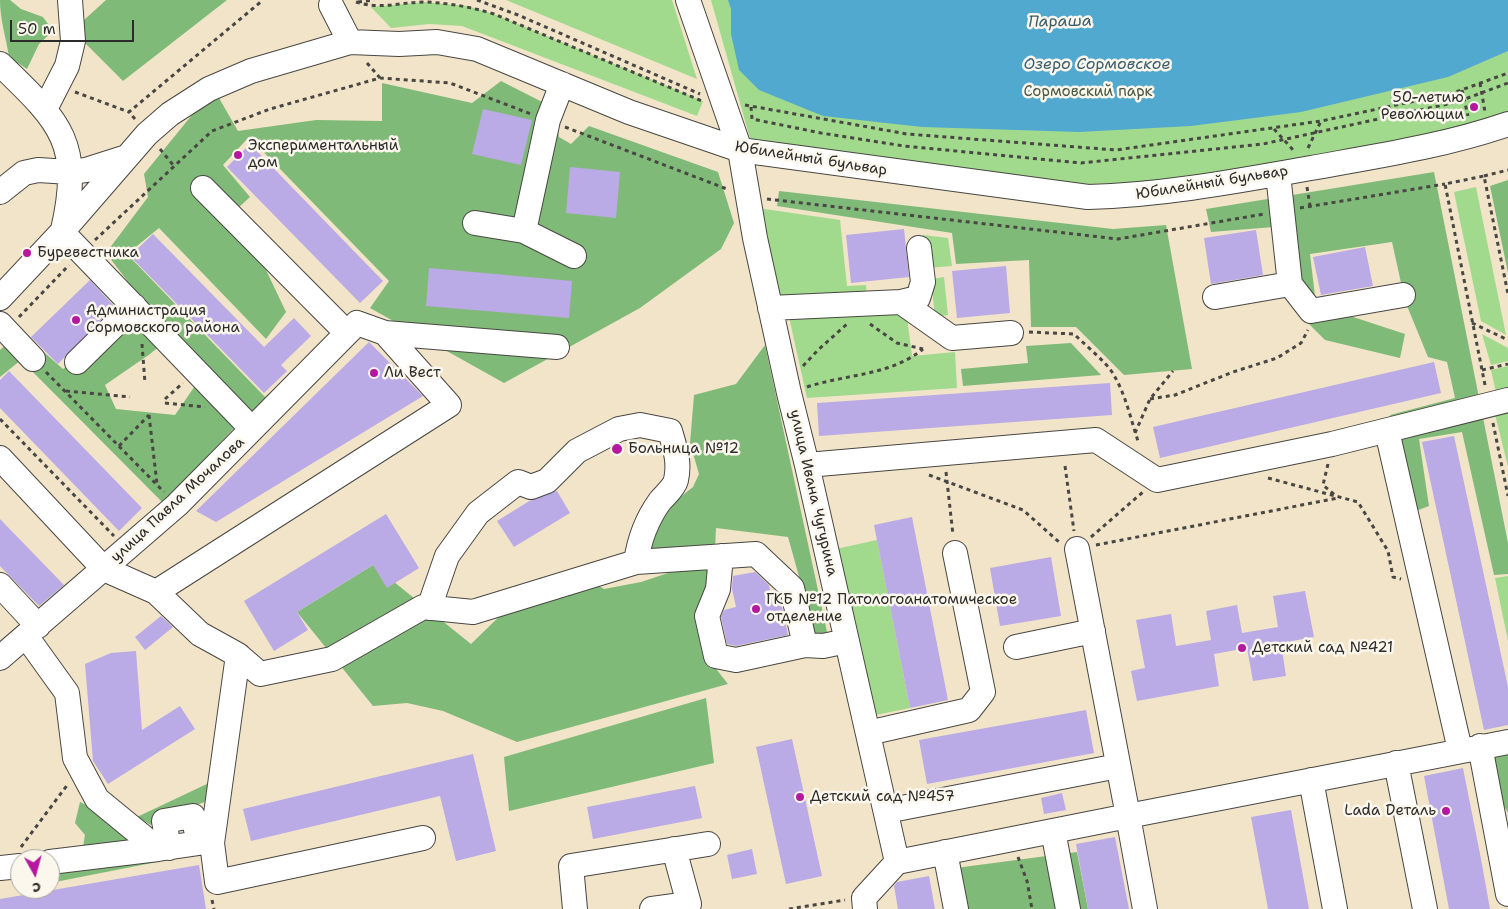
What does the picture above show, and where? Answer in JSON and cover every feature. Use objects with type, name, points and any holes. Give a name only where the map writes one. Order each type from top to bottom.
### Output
[{"type":"street","points":[[46,109],[66,66],[73,41],[70,0]]},
{"type":"street","name":"улица Ивана Чугурина","points":[[688,0],[740,150],[770,308],[898,862]]},
{"type":"street","points":[[331,5],[350,42]]},
{"type":"street","name":"Юбилейный бульвар","points":[[0,298],[62,232],[148,134],[170,114],[208,89],[251,71],[350,42],[399,44],[437,42],[476,49],[629,112],[740,150],[1088,197],[1144,195],[1278,174],[1422,148],[1471,137],[1508,124]]},
{"type":"street","points":[[0,64],[46,109],[59,127],[66,148],[70,172],[69,203],[62,232],[252,429]]},
{"type":"street","points":[[524,231],[548,120],[562,84]]},
{"type":"street","points":[[0,192],[24,173],[38,170],[70,172],[86,170],[127,157]]},
{"type":"street","points":[[1278,174],[1290,284],[1311,311],[1403,294]]},
{"type":"street","points":[[204,188],[347,333],[357,323],[385,333],[557,347]]},
{"type":"street","points":[[475,223],[524,231],[574,256]]},
{"type":"street","points":[[770,308],[901,302],[918,298],[923,282],[919,248]]},
{"type":"street","points":[[1215,296],[1290,284]]},
{"type":"street","points":[[901,302],[952,338],[1011,333]]},
{"type":"street","points":[[77,362],[136,309]]},
{"type":"street","points":[[3,327],[33,359]]},
{"type":"street","name":"улица Павла Мочалова","points":[[0,658],[177,505],[347,333]]},
{"type":"street","points":[[156,592],[450,405],[385,333]]},
{"type":"street","points":[[807,465],[1096,440],[1157,480],[1332,444],[1499,403]]},
{"type":"street","points":[[429,608],[447,556],[478,514],[518,482],[531,487],[547,481],[576,451],[618,429],[640,425],[670,431],[678,458],[675,482],[659,503],[647,526],[638,546],[636,562]]},
{"type":"street","points":[[1387,431],[1419,578],[1470,748],[1508,894]]},
{"type":"street","points":[[0,458],[104,569],[156,592],[200,634],[238,655],[260,674],[332,659],[422,607],[473,612],[636,562],[756,554],[792,588],[805,645]]},
{"type":"street","points":[[868,733],[969,710],[983,692],[954,548]]},
{"type":"street","points":[[1077,549],[1145,909]]},
{"type":"street","points":[[721,556],[718,589],[707,616],[716,656],[736,660],[805,645],[823,646],[847,641]]},
{"type":"street","points":[[3,595],[32,631],[67,693],[75,758],[97,799],[164,848],[60,861]]},
{"type":"street","points":[[1016,647],[1093,631]]},
{"type":"street","points":[[238,655],[212,843],[217,882],[423,838]]},
{"type":"street","points":[[864,903],[898,862],[1508,742]]},
{"type":"street","points":[[1396,763],[1425,909]]},
{"type":"street","points":[[886,811],[1118,766]]},
{"type":"street","points":[[1311,780],[1335,909]]},
{"type":"street","points":[[1053,831],[1068,909]]},
{"type":"street","points":[[575,909],[571,866],[708,844]]},
{"type":"street","points":[[652,909],[688,904],[674,849]]},
{"type":"street","points":[[945,852],[956,909]]},
{"type":"path","points":[[477,0],[518,15],[724,104],[738,116],[821,133],[904,146],[1081,163],[1263,144],[1464,100],[1508,83]]},
{"type":"path","points":[[356,2],[371,7],[424,2],[467,6],[494,14],[724,104],[907,134],[1116,150],[1321,122],[1462,90],[1508,73]]},
{"type":"path","points":[[3,327],[33,304],[82,252],[212,131],[270,109],[380,78],[450,83],[748,197],[1118,238],[1445,184],[1508,170]]},
{"type":"path","points":[[1462,90],[1468,117],[1485,112],[1480,83]]},
{"type":"path","points":[[751,107],[752,119]]},
{"type":"path","points":[[1274,129],[1295,152]]},
{"type":"path","points":[[1484,176],[1508,294]]},
{"type":"path","points":[[1445,184],[1482,370],[1499,403],[1508,496]]},
{"type":"path","points":[[26,297],[33,304]]},
{"type":"path","points":[[789,393],[803,367],[818,350],[850,322],[854,304]]},
{"type":"path","points":[[789,393],[832,379],[858,377],[893,366],[910,360],[923,349],[897,342],[881,332],[870,324],[854,304]]},
{"type":"path","points":[[136,309],[145,382]]},
{"type":"path","points":[[1150,399],[1175,395],[1277,358],[1301,343],[1318,310]]},
{"type":"path","points":[[1472,323],[1508,340]]},
{"type":"path","points":[[1011,333],[1051,332],[1074,334],[1111,372],[1124,398],[1142,452]]},
{"type":"path","points":[[33,359],[177,505]]},
{"type":"path","points":[[1482,370],[1508,364]]},
{"type":"path","points":[[1135,433],[1150,399],[1173,371]]},
{"type":"path","points":[[65,391],[130,397]]},
{"type":"path","points":[[165,403],[235,411]]},
{"type":"path","points":[[119,446],[149,415],[157,485]]},
{"type":"path","points":[[0,420],[127,549]]},
{"type":"path","points":[[1332,444],[1323,485],[1338,498]]},
{"type":"path","points":[[944,453],[954,548]]},
{"type":"path","points":[[1065,466],[1077,549]]},
{"type":"path","points":[[920,472],[1022,510],[1066,547],[1077,549],[1338,498]]},
{"type":"path","points":[[1266,477],[1358,502],[1388,550],[1393,577],[1407,580],[1419,578]]},
{"type":"path","points":[[1077,549],[1157,480]]},
{"type":"path","points":[[21,849],[80,767]]},
{"type":"path","points":[[1009,840],[1028,881],[1032,909]]},
{"type":"path","points":[[789,909],[864,903]]},
{"type":"green space","points":[[0,0],[10,0],[21,9],[43,17],[53,31],[39,44],[27,69],[9,57]]},
{"type":"green space","points":[[106,0],[227,0],[123,81],[80,38],[84,20]]},
{"type":"green space","points":[[506,0],[672,0],[697,79]]},
{"type":"green space","name":"Озеро Сормовское","points":[[711,0],[1508,0],[1508,114],[1462,130],[1176,180],[1071,185],[751,142]]},
{"type":"green space","points":[[424,2],[467,6],[494,14],[703,101],[697,116],[462,26],[429,24],[391,28],[371,7]]},
{"type":"green space","points":[[501,81],[556,109],[559,137],[571,144],[589,126],[718,172],[734,223],[721,249],[640,308],[504,383],[370,308],[389,281],[249,137],[223,165],[250,197],[237,209],[201,175],[193,196],[257,251],[286,312],[266,339],[159,228],[127,254],[265,397],[290,375],[253,419],[172,336],[150,354],[105,385],[116,409],[175,415],[199,380],[236,426],[163,503],[21,360],[0,377],[0,350],[20,331],[63,369],[145,304],[106,253],[148,197],[144,174],[196,110],[219,98],[238,131],[316,120],[382,121],[382,83],[472,103]]},
{"type":"green space","points":[[1434,172],[1508,543],[1508,574],[1494,575],[1462,432],[1419,439],[1429,506],[1416,511],[1390,415],[1455,398],[1447,362],[1428,357],[1405,301],[1392,242],[1310,254],[1315,296],[1341,313],[1405,334],[1400,358],[1325,340],[1297,312],[1287,226],[1211,232],[1206,209]]},
{"type":"green space","points":[[1508,180],[1508,273],[1490,186]]},
{"type":"green space","points":[[1476,187],[1506,335],[1481,321],[1454,192]]},
{"type":"green space","points":[[779,191],[1113,229],[1166,225],[1192,369],[1124,375],[1076,327],[1031,327],[1029,260],[956,264],[952,233],[777,206]]},
{"type":"green space","points":[[758,208],[840,220],[847,286],[866,285],[867,299],[776,302]]},
{"type":"green space","points":[[923,235],[948,238],[952,266],[927,268]]},
{"type":"green space","points":[[944,277],[948,315],[935,317],[931,279]]},
{"type":"green space","points":[[906,310],[912,356],[955,352],[957,388],[807,398],[789,317]]},
{"type":"green space","points":[[1482,334],[1508,348],[1508,361],[1491,365]]},
{"type":"green space","points":[[1071,343],[1101,375],[963,386],[961,369],[1028,363],[1026,346]]},
{"type":"green space","points":[[765,345],[829,641],[815,634],[788,537],[716,528],[710,661],[728,684],[517,742],[443,711],[407,703],[373,706],[297,612],[373,565],[471,644],[506,610],[591,581],[604,589],[641,582],[686,567],[644,553],[666,508],[693,487],[699,474],[690,443],[694,395],[736,384]]},
{"type":"green space","points":[[1508,366],[1508,394],[1497,397],[1491,370]]},
{"type":"green space","points":[[1508,407],[1508,467],[1494,410]]},
{"type":"green space","points":[[877,540],[910,708],[871,716],[836,549]]},
{"type":"green space","points":[[1508,576],[1508,641],[1495,578]]},
{"type":"green space","points":[[706,698],[714,763],[509,811],[504,757]]},
{"type":"green space","points":[[1486,749],[1508,751],[1508,813],[1490,779]]},
{"type":"green space","points":[[211,782],[205,802],[167,815],[151,825],[137,817]]},
{"type":"green space","points":[[80,802],[106,814],[139,842],[82,853],[85,835],[75,823]]},
{"type":"green space","points":[[1077,852],[1088,909],[956,909],[948,869]]},
{"type":"green space","points":[[112,859],[162,861],[60,881],[60,865]]},
{"type":"water","name":"Озеро Сормовское","points":[[728,0],[1508,0],[1508,51],[1448,77],[1301,112],[1191,126],[1079,132],[922,127],[823,116],[759,90],[739,70],[731,34],[731,9]]},
{"type":"building","points":[[483,109],[532,120],[521,165],[472,154]]},
{"type":"building","points":[[250,144],[383,281],[360,303],[227,167]]},
{"type":"building","points":[[570,167],[620,172],[616,218],[566,213]]},
{"type":"building","points":[[904,229],[909,277],[851,283],[846,235]]},
{"type":"building","points":[[1256,230],[1263,275],[1211,284],[1204,238]]},
{"type":"building","points":[[153,234],[264,347],[294,318],[311,336],[281,365],[287,371],[264,393],[130,256]]},
{"type":"building","points":[[1365,247],[1373,286],[1321,295],[1313,257]]},
{"type":"building","points":[[1006,266],[1010,313],[957,318],[952,271]]},
{"type":"building","points":[[429,268],[572,281],[569,318],[426,306]]},
{"type":"building","name":"Администрация Сормовского района","points":[[90,280],[114,306],[58,364],[31,337]]},
{"type":"building","points":[[369,342],[423,396],[216,522],[196,511]]},
{"type":"building","points":[[1434,362],[1441,393],[1160,458],[1153,427]]},
{"type":"building","points":[[9,371],[142,508],[119,531],[0,408],[0,380]]},
{"type":"building","points":[[1110,383],[1112,415],[819,436],[817,403]]},
{"type":"building","points":[[1454,436],[1508,687],[1508,725],[1484,730],[1422,442]]},
{"type":"building","points":[[557,491],[570,513],[514,547],[497,521],[531,500]]},
{"type":"building","points":[[386,514],[419,568],[387,588],[373,565],[297,612],[308,630],[274,651],[244,601]]},
{"type":"building","points":[[912,517],[948,700],[910,708],[874,525]]},
{"type":"building","points":[[0,519],[64,585],[39,606],[0,566]]},
{"type":"building","points":[[1051,557],[1061,616],[1000,626],[990,568]]},
{"type":"building","name":"ГКБ №12 Патологоанатомическое отделение","points":[[755,572],[769,585],[773,605],[781,603],[788,635],[736,646],[727,644],[721,617],[724,610],[736,607],[732,589],[733,576]]},
{"type":"building","points":[[1305,591],[1314,637],[1281,643],[1286,676],[1253,681],[1247,648],[1214,654],[1219,686],[1137,701],[1131,671],[1145,668],[1136,620],[1171,614],[1176,646],[1211,640],[1206,611],[1237,605],[1242,633],[1278,627],[1273,596]]},
{"type":"building","points":[[161,616],[173,627],[145,650],[135,637]]},
{"type":"building","points":[[136,651],[142,730],[180,706],[195,729],[108,784],[93,761],[85,664],[111,653]]},
{"type":"building","points":[[1086,710],[1094,753],[927,784],[919,740]]},
{"type":"building","points":[[792,739],[822,876],[786,884],[756,747]]},
{"type":"building","points":[[473,754],[496,851],[456,861],[440,796],[251,841],[243,809]]},
{"type":"building","points":[[1463,768],[1490,909],[1449,909],[1424,776]]},
{"type":"building","points":[[695,786],[702,818],[593,839],[587,807]]},
{"type":"building","points":[[1062,793],[1066,810],[1044,814],[1041,798]]},
{"type":"building","points":[[1291,810],[1309,909],[1268,909],[1251,817]]},
{"type":"building","points":[[1115,837],[1129,909],[1088,909],[1076,844]]},
{"type":"building","points":[[752,849],[757,874],[732,879],[727,855]]},
{"type":"building","points":[[199,865],[206,909],[0,909],[0,899],[10,897],[10,899],[60,899],[60,889]]},
{"type":"building","points":[[929,876],[935,909],[898,909],[894,886],[897,882]]},
{"type":"place","name":"50-летию Революции","points":[[1474,107]]},
{"type":"place","name":"Экспериментальный дом","points":[[238,155]]},
{"type":"place","name":"Буревестника","points":[[27,253]]},
{"type":"place","name":"Администрация Сормовского района","points":[[76,320]]},
{"type":"place","name":"Ли Вест","points":[[374,373]]},
{"type":"place","name":"Больница №12","points":[[617,449]]},
{"type":"place","name":"ГКБ №12 Патологоанатомическое отделение","points":[[756,609]]},
{"type":"place","name":"Детский сад №421","points":[[1242,648]]},
{"type":"place","name":"Детский сад №457","points":[[800,797]]},
{"type":"place","name":"Lada Dеталь","points":[[1446,811]]},
{"type":"water label","name":"Параша","points":[[1060,22]]},
{"type":"park label","name":"Сормовский парк","points":[[1088,92]]}]
